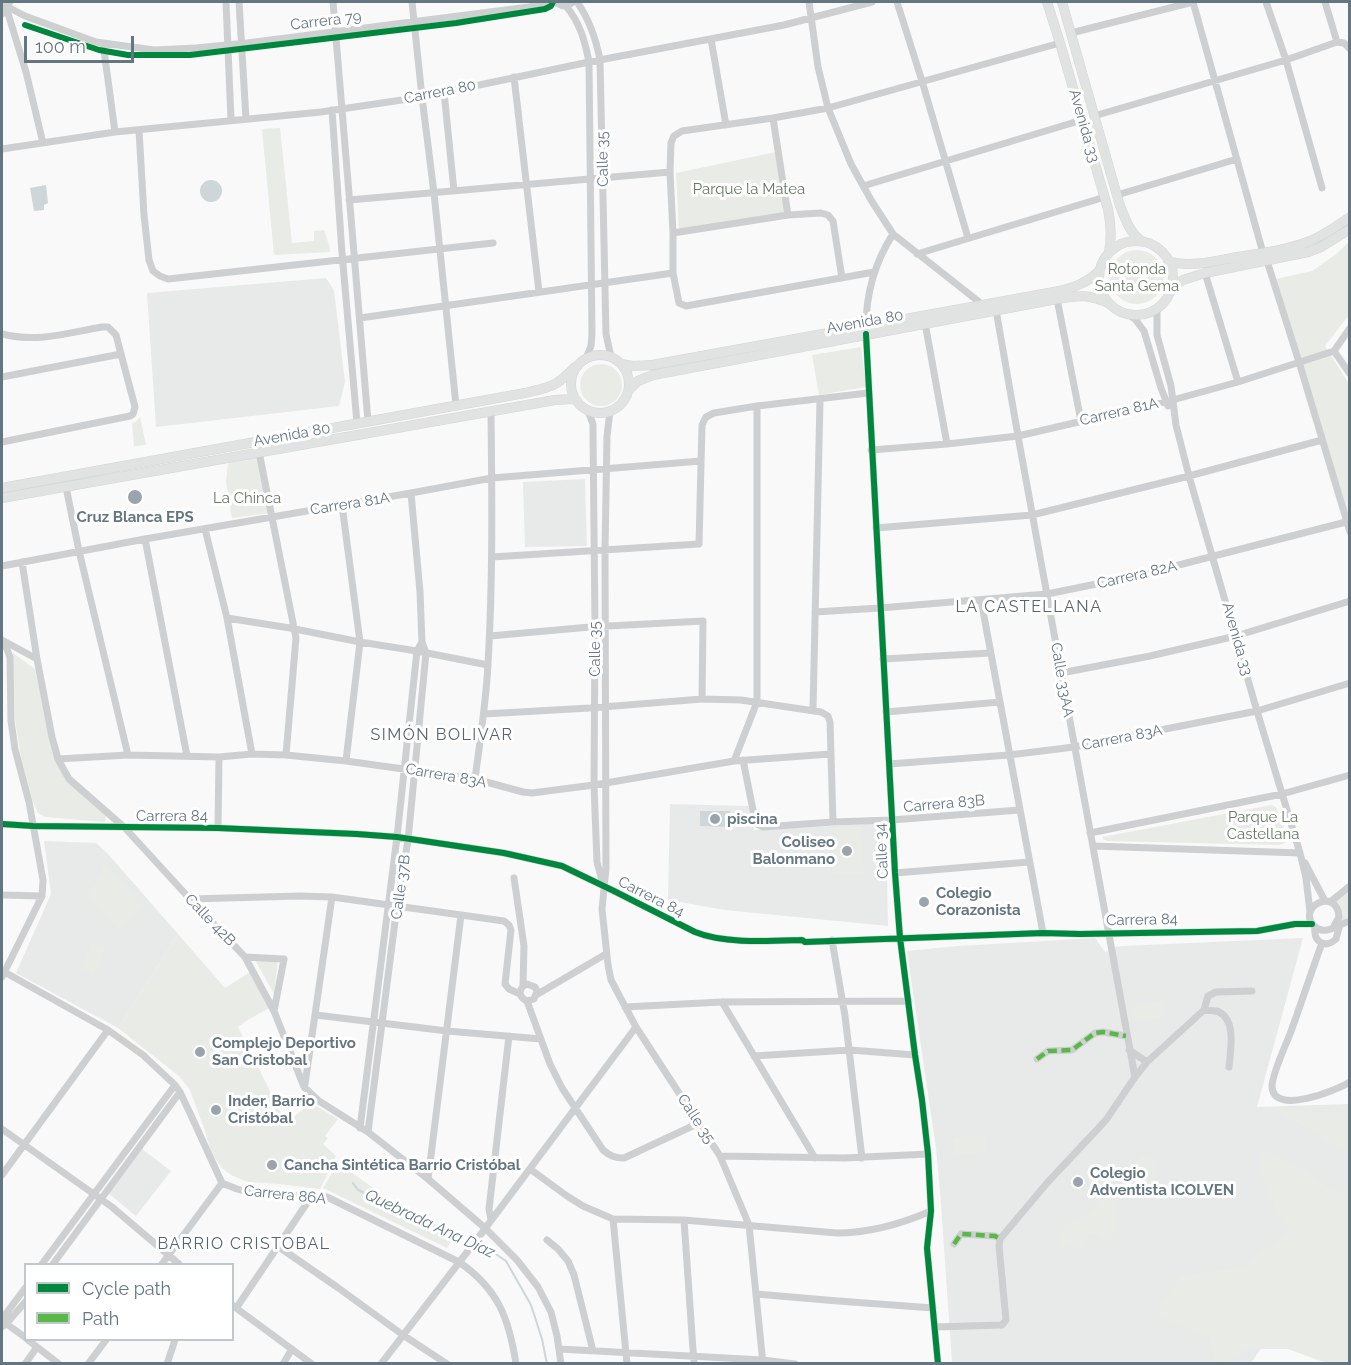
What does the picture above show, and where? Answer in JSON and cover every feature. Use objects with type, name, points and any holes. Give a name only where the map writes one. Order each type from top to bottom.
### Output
[{"type":"main road","name":"Avenida 33","points":[[1047,2],[1105,198],[1112,227],[1109,252]]},
{"type":"main road","name":"Avenida 33","points":[[1062,2],[1117,195],[1129,228],[1141,241]]},
{"type":"main road","points":[[1172,287],[1183,280],[1265,257],[1311,240],[1332,230],[1350,217]]},
{"type":"main road","points":[[1168,261],[1198,263],[1308,252],[1321,247],[1350,229]]},
{"type":"main road","points":[[1141,241],[1157,248],[1168,261],[1172,269],[1172,287],[1167,298],[1157,308],[1145,314],[1127,314],[1110,304],[1104,296],[1100,286],[1100,270],[1109,252],[1124,243],[1141,241]]},
{"type":"main road","name":"Avenida 80","points":[[628,391],[638,381],[653,375],[1072,288],[1087,281],[1100,270]]},
{"type":"main road","name":"Avenida 80","points":[[621,364],[652,365],[866,330],[925,323],[1079,296],[1098,298],[1110,304]]},
{"type":"main road","points":[[594,355],[612,357],[627,372],[628,391],[618,407],[610,411],[600,413],[588,411],[574,399],[570,387],[575,367],[594,355]]},
{"type":"main road","name":"Avenida 80","points":[[2,488],[525,393],[552,387],[575,367]]},
{"type":"main road","name":"Avenida 80","points":[[2,498],[555,400],[574,399]]},
{"type":"street","points":[[226,2],[231,120]]},
{"type":"street","points":[[239,2],[246,119]]},
{"type":"street","points":[[333,2],[368,421]]},
{"type":"street","points":[[412,2],[456,405]]},
{"type":"street","name":"Carrera 79","points":[[6,4],[24,16],[103,44],[154,50],[227,45],[335,32],[529,7],[550,2]]},
{"type":"street","points":[[555,2],[559,5],[572,3]]},
{"type":"street","points":[[809,2],[818,67],[828,108],[847,155],[863,186],[893,234],[982,305]]},
{"type":"street","name":"Carrera 80","points":[[2,149],[115,132],[341,109],[422,97],[783,25],[872,2]]},
{"type":"street","points":[[897,2],[968,238]]},
{"type":"street","points":[[1071,33],[1193,2],[1265,257],[1350,532]]},
{"type":"street","points":[[1266,2],[1286,60],[1322,188]]},
{"type":"street","points":[[1325,2],[1337,42]]},
{"type":"street","name":"Calle 35","points":[[572,3],[587,18],[600,60],[606,334],[612,357]]},
{"type":"street","name":"Calle 35","points":[[572,3],[589,62],[591,340],[586,358]]},
{"type":"street","points":[[2,14],[6,4]]},
{"type":"street","points":[[6,4],[26,72],[43,143]]},
{"type":"street","points":[[711,39],[726,125]]},
{"type":"street","points":[[1094,116],[1286,60],[1337,42],[1344,42],[1349,48]]},
{"type":"street","points":[[874,272],[686,306],[679,303],[673,273],[674,233],[670,172],[671,143],[675,136],[682,131],[828,108],[1060,43]]},
{"type":"street","points":[[103,44],[115,132]]},
{"type":"street","points":[[514,77],[539,292]]},
{"type":"street","points":[[444,92],[454,191]]},
{"type":"street","points":[[332,110],[357,423]]},
{"type":"street","points":[[773,118],[788,215]]},
{"type":"street","points":[[863,186],[1082,120]]},
{"type":"street","points":[[139,130],[144,214],[150,260],[153,271],[168,279],[493,243]]},
{"type":"street","points":[[1117,195],[1237,159]]},
{"type":"street","points":[[349,200],[670,172]]},
{"type":"street","points":[[917,254],[1105,198]]},
{"type":"street","points":[[674,233],[788,215],[821,213],[828,215],[833,221],[842,278]]},
{"type":"street","name":"Calle 34","points":[[893,234],[874,272],[867,303],[868,393],[895,873],[900,938],[928,1154],[931,1211],[927,1248],[938,1364]]},
{"type":"street","points":[[360,318],[673,273]]},
{"type":"street","points":[[1205,273],[1238,382]]},
{"type":"street","points":[[1057,299],[1081,421]]},
{"type":"street","name":"Avenida 33","points":[[1157,308],[1157,335],[1171,386],[1170,401],[1189,476],[1300,853],[1314,934],[1322,943]]},
{"type":"street","name":"Calle 33AA","points":[[996,310],[1134,1077]]},
{"type":"street","name":"Avenida 33","points":[[1127,314],[1144,331],[1161,388],[1170,401]]},
{"type":"street","points":[[925,323],[947,444]]},
{"type":"street","points":[[2,442],[130,416],[135,407],[116,335],[108,327],[38,338],[4,334]]},
{"type":"street","points":[[1350,328],[1334,351],[1350,374]]},
{"type":"street","name":"Carrera 81A","points":[[872,450],[1018,436],[1170,401],[1334,351]]},
{"type":"street","points":[[2,377],[121,354]]},
{"type":"street","points":[[492,557],[699,544],[702,425],[706,417],[714,413],[757,406],[868,393]]},
{"type":"street","points":[[813,710],[820,399]]},
{"type":"street","points":[[734,761],[757,702],[757,406]]},
{"type":"street","name":"Calle 35","points":[[588,411],[593,424],[594,784],[597,862],[604,886]]},
{"type":"street","name":"Calle 35","points":[[610,411],[607,436],[605,550],[606,869],[602,909],[606,954],[611,980],[625,1007],[720,1156],[749,1225],[763,1362]]},
{"type":"street","points":[[476,779],[490,636],[491,412]]},
{"type":"street","points":[[876,528],[1032,515],[1322,440]]},
{"type":"street","points":[[259,452],[296,638],[286,755]]},
{"type":"street","name":"Carrera 81A","points":[[2,566],[492,478],[701,460]]},
{"type":"street","points":[[66,487],[128,755]]},
{"type":"street","name":"Calle 37B","points":[[368,1132],[397,906],[408,840],[426,653],[422,642],[411,494]]},
{"type":"street","points":[[342,505],[360,642],[346,761]]},
{"type":"street","name":"Carrera 82A","points":[[815,612],[1047,594],[1136,576],[1346,522]]},
{"type":"street","points":[[205,530],[227,618],[252,754]]},
{"type":"street","points":[[145,539],[187,756]]},
{"type":"street","name":"Calle 42B","points":[[22,562],[37,659],[58,759],[69,779],[125,828],[245,957],[274,1011],[304,1087],[319,1101],[368,1132],[428,1179],[483,1231]]},
{"type":"street","points":[[981,600],[1043,933]]},
{"type":"street","points":[[1061,673],[1236,636],[1350,601]]},
{"type":"street","points":[[227,618],[417,651],[488,666]]},
{"type":"street","points":[[490,636],[703,621],[702,699]]},
{"type":"street","points":[[2,640],[37,659]]},
{"type":"street","points":[[2,640],[10,657],[15,749],[29,802],[43,880],[42,896],[2,974]]},
{"type":"street","name":"Calle 37B","points":[[360,1128],[397,837],[417,651],[422,642]]},
{"type":"street","points":[[883,659],[990,653]]},
{"type":"street","name":"Carrera 83A","points":[[889,764],[1009,755],[1074,747],[1257,711],[1350,683]]},
{"type":"street","points":[[484,714],[702,699],[727,699],[813,710],[825,714],[830,720],[833,822]]},
{"type":"street","points":[[886,712],[1000,702]]},
{"type":"street","name":"Carrera 83A","points":[[58,759],[128,755],[219,757],[252,754],[286,755],[404,768],[476,779],[523,792],[540,792],[734,761],[831,754]]},
{"type":"street","points":[[218,828],[219,757]]},
{"type":"street","name":"Carrera 83B","points":[[743,760],[754,815],[757,824],[763,827],[1019,810]]},
{"type":"street","points":[[1090,834],[1282,795],[1350,775]]},
{"type":"street","name":"Carrera 84","points":[[2,824],[218,828],[397,837],[504,853],[562,866],[706,937],[773,941],[1043,933],[1257,931],[1312,920]]},
{"type":"street","points":[[1093,846],[1300,853]]},
{"type":"street","name":"Avenida 33","points":[[1300,853],[1328,901]]},
{"type":"street","points":[[895,873],[1029,862]]},
{"type":"street","points":[[514,878],[524,946],[523,986],[520,990],[522,999],[527,1001],[534,999],[536,995],[606,954]]},
{"type":"street","points":[[1350,886],[1328,901],[1317,902],[1311,908],[1312,920],[1323,930],[1350,921]]},
{"type":"street","points":[[2,895],[42,896]]},
{"type":"street","points":[[190,899],[332,897],[507,922],[511,930],[505,979],[509,989],[520,994]]},
{"type":"street","points":[[304,1087],[332,897]]},
{"type":"street","points":[[1328,901],[1336,907],[1339,913],[1336,939],[1328,944],[1322,943],[1272,1086],[1274,1093],[1279,1097],[1296,1100],[1326,1094],[1350,1082]]},
{"type":"street","points":[[428,1179],[461,915]]},
{"type":"street","points":[[832,940],[850,1050],[862,1158]]},
{"type":"street","points":[[245,957],[284,959],[274,1011]]},
{"type":"street","name":"Carrera 86A","points":[[2,974],[108,1030],[143,1055],[175,1085],[222,1183],[255,1194],[327,1197],[459,1262],[481,1279],[500,1305],[510,1332],[516,1364]]},
{"type":"street","points":[[523,986],[532,985],[537,991],[536,995]]},
{"type":"street","points":[[935,1327],[997,1326],[1006,1320],[1000,1239],[1047,1183],[1106,1120],[1134,1077],[1147,1062],[1204,1010],[1208,996],[1216,992],[1252,991]]},
{"type":"street","points":[[527,1001],[550,1064],[562,1088],[608,1155],[624,1158],[699,1123]]},
{"type":"street","points":[[625,1007],[722,1002],[909,1001]]},
{"type":"street","points":[[722,1002],[815,1158]]},
{"type":"street","points":[[1204,1010],[1217,1011],[1225,1017],[1229,1025],[1231,1035],[1229,1067]]},
{"type":"street","points":[[316,1015],[447,1031],[541,1039]]},
{"type":"street","points":[[381,1364],[636,1027]]},
{"type":"street","points":[[2,1175],[23,1143],[108,1030]]},
{"type":"street","points":[[1037,1059],[1048,1051],[1072,1050],[1095,1033],[1126,1036]]},
{"type":"street","points":[[491,1220],[489,1209],[509,1036]]},
{"type":"street","points":[[754,1056],[850,1050],[915,1055]]},
{"type":"street","points":[[1129,1050],[1147,1062]]},
{"type":"street","points":[[43,1263],[175,1085]]},
{"type":"street","points":[[54,1263],[180,1092]]},
{"type":"street","points":[[2,1129],[95,1194],[177,1263]]},
{"type":"street","points":[[720,1156],[862,1158],[928,1154]]},
{"type":"street","points":[[530,1169],[583,1206],[613,1219],[684,1220],[851,1233],[910,1220],[931,1211]]},
{"type":"street","points":[[163,1263],[222,1183]]},
{"type":"street","points":[[311,1197],[279,1247],[235,1306],[312,1364]]},
{"type":"street","points":[[613,1219],[627,1364]]},
{"type":"street","points":[[684,1220],[693,1360]]},
{"type":"street","points":[[483,1231],[517,1260],[538,1287],[551,1312],[561,1364]]},
{"type":"street","points":[[954,1244],[961,1234],[995,1236],[1000,1239]]},
{"type":"street","points":[[547,1240],[558,1249],[574,1275],[593,1351]]},
{"type":"street","points":[[279,1247],[447,1364]]},
{"type":"street","points":[[3,1322],[24,1290]]},
{"type":"street","points":[[756,1294],[933,1308]]},
{"type":"street","points":[[3,1322],[24,1302]]},
{"type":"street","points":[[3,1322],[24,1337]]},
{"type":"street","points":[[30,1341],[59,1364]]},
{"type":"street","points":[[88,1364],[105,1341]]},
{"type":"street","points":[[167,1364],[175,1341]]},
{"type":"street","points":[[25,1364],[37,1347]]},
{"type":"street","points":[[283,1364],[292,1349]]},
{"type":"street","points":[[559,1349],[693,1360],[795,1364]]},
{"type":"shaded area","points":[[211,180],[221,187],[222,191],[215,201],[211,202],[201,195],[200,191],[207,181]]},
{"type":"shaded area","points":[[46,185],[48,203],[44,205],[44,210],[34,211],[30,188]]},
{"type":"shaded area","points":[[326,278],[334,290],[345,382],[339,406],[156,427],[147,293]]},
{"type":"shaded area","points":[[585,479],[587,546],[525,547],[523,482]]},
{"type":"shaded area","points":[[670,804],[749,806],[754,830],[886,823],[888,926],[725,910],[668,900]]},
{"type":"shaded area","name":"piscina","points":[[700,811],[730,811],[730,827],[700,826]]},
{"type":"shaded area","points":[[44,841],[96,843],[178,934],[118,1028],[16,973],[51,894]]},
{"type":"shaded area","points":[[1095,938],[1105,952],[1122,946],[1303,938],[1257,1107],[1349,1104],[1349,1241],[1276,1327],[1251,1363],[952,1363],[936,1148],[907,951]]},
{"type":"shaded area","points":[[142,1149],[171,1171],[136,1216],[108,1193]]},
{"type":"green space","points":[[280,128],[292,243],[314,241],[314,231],[324,230],[330,252],[274,255],[262,129]]},
{"type":"green space","name":"Parque la Matea","points":[[776,152],[786,213],[679,231],[676,173]]},
{"type":"green space","points":[[1349,242],[1349,315],[1325,346],[1349,384],[1349,522],[1276,279],[1312,271]]},
{"type":"green space","name":"Rotonda Santa Gema","points":[[1132,250],[1142,250],[1152,254],[1160,262],[1164,277],[1160,292],[1152,300],[1142,304],[1132,304],[1122,300],[1114,292],[1110,282],[1110,272],[1114,262],[1122,254]]},
{"type":"green space","points":[[861,347],[866,387],[819,395],[812,355]]},
{"type":"green space","points":[[601,364],[616,370],[622,385],[616,400],[601,406],[586,400],[580,385],[586,370]]},
{"type":"green space","points":[[140,417],[146,445],[134,446],[132,423]]},
{"type":"green space","name":"La Chinca","points":[[257,457],[269,513],[232,518],[226,482],[228,463]]},
{"type":"green space","points":[[13,653],[35,669],[56,759],[67,779],[106,816],[105,822],[45,817],[38,813],[21,757],[15,720]]},
{"type":"green space","name":"Parque La Castellana","points":[[1272,805],[1276,807],[1286,833],[1285,843],[1280,845],[1107,841],[1103,839],[1107,836]]},
{"type":"green space","name":"Coliseo Balonmano","points":[[862,826],[864,874],[833,874],[830,828]]},
{"type":"green space","points":[[104,861],[143,906],[118,930],[86,896],[103,872],[101,864]]},
{"type":"green space","points":[[1349,885],[1349,921],[1334,926],[1339,913],[1330,902]]},
{"type":"green space","name":"Complejo Deportivo San Cristobal","points":[[178,934],[225,988],[250,972],[269,1008],[238,1027],[286,1123],[311,1103],[338,1119],[325,1136],[328,1138],[323,1144],[336,1156],[320,1189],[248,1182],[223,1169],[210,1148],[190,1090],[179,1076],[118,1028]]},
{"type":"green space","points":[[92,942],[106,949],[94,975],[80,968]]},
{"type":"green space","points":[[278,959],[274,994],[255,960]]},
{"type":"green space","points":[[1164,1001],[1165,1018],[1134,1020],[1133,1004]]},
{"type":"green space","points":[[1276,1109],[1349,1113],[1349,1152],[1288,1119]]},
{"type":"green space","points":[[985,1135],[986,1153],[954,1155],[953,1138]]},
{"type":"green space","points":[[1261,1148],[1296,1165],[1332,1190],[1349,1193],[1349,1363],[1326,1363],[1288,1349],[1247,1349],[1223,1363],[1216,1363],[1209,1339],[1156,1315],[1179,1276],[1243,1267],[1290,1233],[1272,1203],[1264,1184],[1260,1161]]},
{"type":"green space","points":[[1143,1155],[1156,1163],[1154,1178],[1144,1191],[1117,1194],[1116,1233],[1107,1244],[1096,1233],[1088,1235],[1082,1251],[1068,1243],[1060,1253],[1060,1236],[1066,1224],[1088,1213]]},
{"type":"green space","points":[[338,1163],[409,1213],[455,1233],[447,1248],[323,1188]]},
{"type":"waterway","name":"Quebrada Ana Díaz","points":[[353,1183],[358,1190],[407,1215],[490,1250],[506,1261],[531,1305],[547,1364]]},
{"type":"marked path","points":[[1037,1059],[1048,1051],[1072,1050],[1095,1033],[1126,1036]]},
{"type":"marked path","points":[[954,1244],[961,1234],[995,1236],[1000,1239]]},
{"type":"cycle path","points":[[25,25],[99,50],[128,55],[190,55],[456,23],[545,9],[553,2]]},
{"type":"cycle path","points":[[866,334],[895,873],[900,938],[928,1154],[931,1211],[927,1248],[938,1364]]},
{"type":"cycle path","points":[[2,824],[218,828],[357,834],[397,837],[504,853],[562,866],[695,932],[733,940],[802,940],[805,942],[1043,933],[1257,931],[1295,924],[1312,924]]},
{"type":"place","name":"Cruz Blanca EPS","points":[[135,497]]},
{"type":"place","name":"piscina","points":[[715,819]]},
{"type":"place","name":"Coliseo Balonmano","points":[[847,851]]},
{"type":"place","name":"Colegio Corazonista","points":[[924,902]]},
{"type":"place","name":"Complejo Deportivo San Cristobal","points":[[200,1052]]},
{"type":"place","name":"Inder, Barrio Cristóbal","points":[[216,1110]]},
{"type":"place","name":"Cancha Sintética Barrio Cristóbal","points":[[272,1165]]},
{"type":"place","name":"Colegio Adventista ICOLVEN","points":[[1078,1182]]},
{"type":"district","name":"LA CASTELLANA","points":[[1029,607]]},
{"type":"district","name":"SIMÓN BOLIVAR","points":[[442,735]]},
{"type":"district","name":"BARRIO CRISTOBAL","points":[[244,1244]]}]
